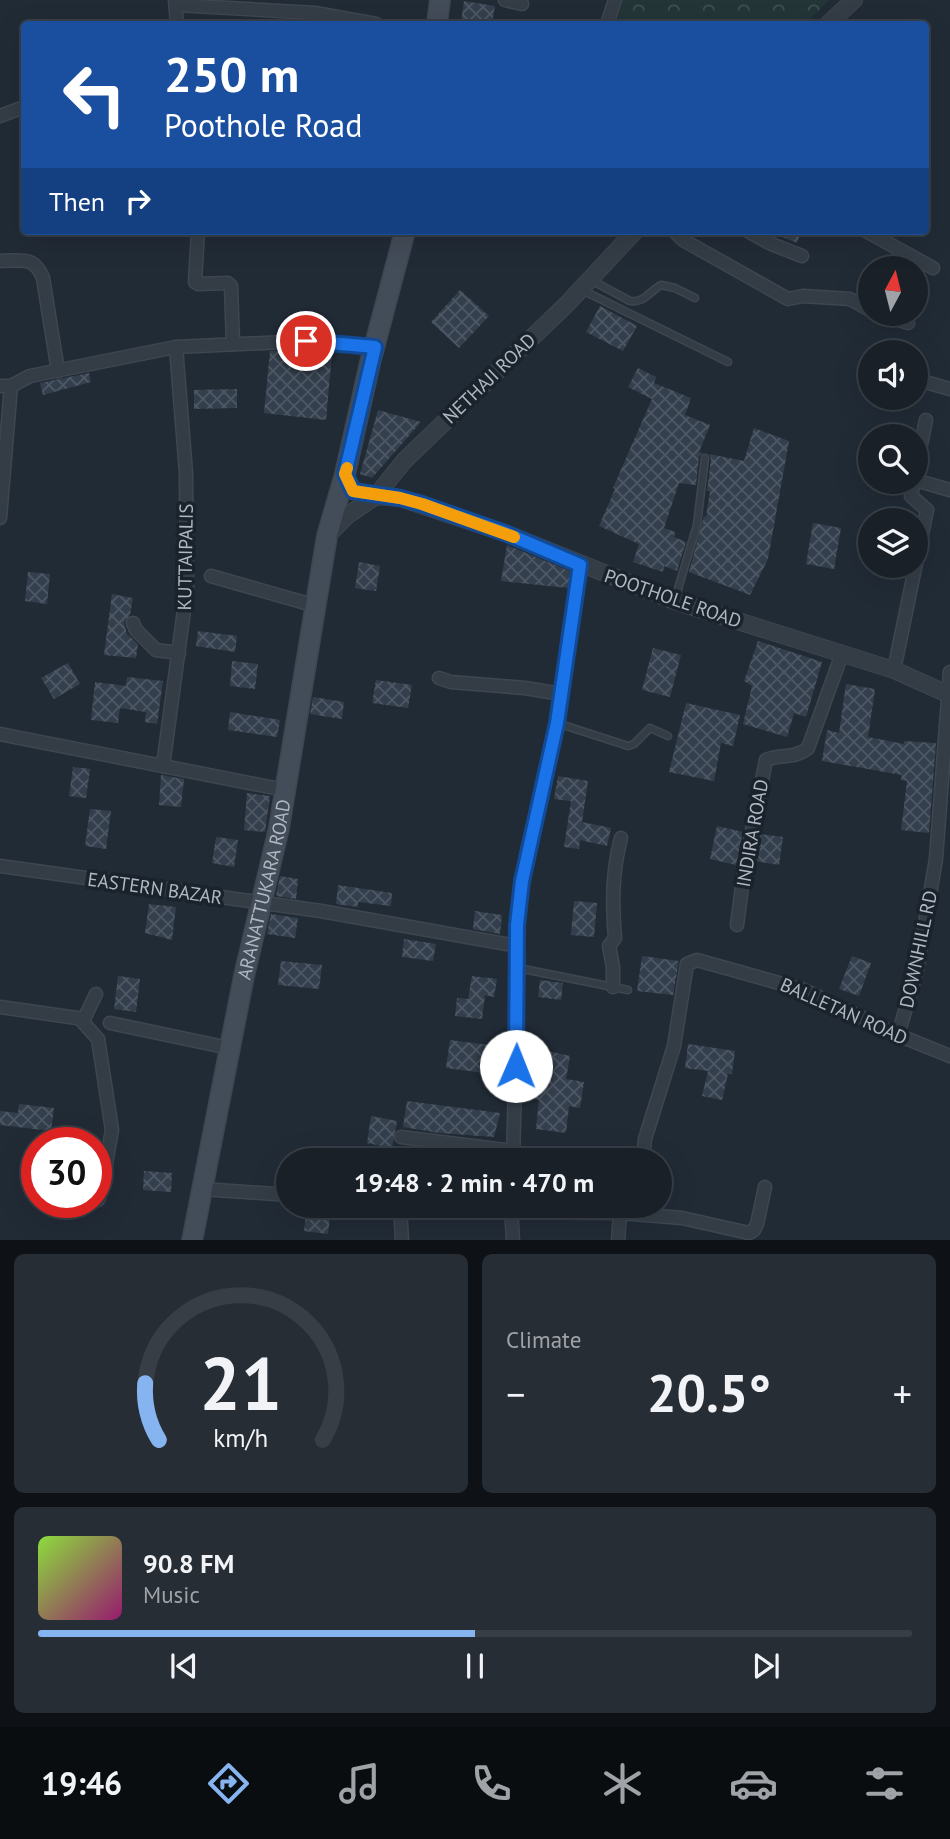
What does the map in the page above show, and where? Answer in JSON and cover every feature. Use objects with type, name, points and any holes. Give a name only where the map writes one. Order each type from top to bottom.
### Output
[{"type":"main road","points":[[436,21],[440,0]]},
{"type":"main road","name":"ARANATTUKARA ROAD","points":[[192,1240],[229,1048],[279,828],[327,536],[404,235]]},
{"type":"street","points":[[505,0],[522,4]]},
{"type":"street","points":[[608,21],[615,0]]},
{"type":"street","points":[[831,21],[854,0]]},
{"type":"street","points":[[177,21],[176,3],[314,13],[359,21]]},
{"type":"street","points":[[0,116],[21,108]]},
{"type":"street","points":[[198,235],[195,282],[228,283],[231,286],[233,344]]},
{"type":"street","name":"NETHAJI ROAD","points":[[376,496],[414,451],[585,285],[631,235]]},
{"type":"street","points":[[678,235],[788,299],[803,296],[850,299],[858,303]]},
{"type":"street","points":[[755,235],[802,256]]},
{"type":"street","points":[[873,235],[933,268]]},
{"type":"street","points":[[0,261],[33,262],[39,267],[58,371]]},
{"type":"street","points":[[0,518],[5,386],[30,376],[176,347],[306,341],[375,347]]},
{"type":"street","name":"KUTTAIPALIS","points":[[163,766],[187,588],[187,486],[176,347]]},
{"type":"street","points":[[928,383],[950,389]]},
{"type":"street","points":[[925,424],[926,420]]},
{"type":"street","points":[[345,474],[353,491],[376,496]]},
{"type":"street","points":[[928,484],[950,491]]},
{"type":"street","points":[[894,670],[928,510],[911,494]]},
{"type":"street","points":[[327,536],[348,515],[376,496]]},
{"type":"street","name":"POOTHOLE ROAD","points":[[376,496],[400,498],[422,504],[505,533],[674,601],[894,670],[948,695]]},
{"type":"street","points":[[514,1148],[517,925],[526,856],[557,723],[580,565]]},
{"type":"street","points":[[211,576],[316,606]]},
{"type":"street","points":[[133,622],[136,630],[156,650],[179,653]]},
{"type":"street","name":"INDIRA ROAD","points":[[737,925],[744,871],[766,760],[780,755],[800,755],[808,748],[842,654]]},
{"type":"street","name":"DOWNHILL RD","points":[[898,1035],[917,971],[935,872],[950,672]]},
{"type":"street","points":[[439,678],[451,682],[561,694]]},
{"type":"street","points":[[1,738],[285,790]]},
{"type":"street","points":[[612,987],[613,967],[609,946],[615,938],[612,899],[614,868],[621,838]]},
{"type":"street","name":"EASTERN BAZAR","points":[[0,866],[262,903],[516,946]]},
{"type":"street","name":"BALLETAN ROAD","points":[[644,1148],[674,1046],[687,964],[697,960],[804,990],[898,1035],[950,1056]]},
{"type":"street","points":[[0,1007],[84,1019],[96,994]]},
{"type":"street","points":[[80,1019],[98,1039],[112,1127]]},
{"type":"street","points":[[110,1023],[229,1048]]},
{"type":"street","points":[[401,1137],[466,1148]]},
{"type":"street","points":[[672,1216],[749,1233],[757,1224],[765,1187]]},
{"type":"street","points":[[202,1189],[276,1194]]},
{"type":"street","points":[[401,1218],[402,1240]]},
{"type":"street","points":[[512,1218],[513,1240]]},
{"type":"street","points":[[618,1240],[620,1218]]},
{"type":"lane","points":[[585,285],[637,302],[661,285],[675,288],[695,298]]},
{"type":"lane","points":[[585,285],[728,362]]},
{"type":"lane","points":[[674,601],[697,525],[705,458]]},
{"type":"lane","points":[[557,723],[628,746],[634,744],[650,728],[668,736]]},
{"type":"lane","points":[[518,968],[628,990]]},
{"type":"green space","points":[[623,0],[829,0],[808,21],[617,21]]},
{"type":"building","points":[[464,1],[495,6],[492,21],[461,21]]},
{"type":"building","points":[[778,235],[800,235],[797,243]]},
{"type":"building","points":[[460,290],[489,316],[459,348],[431,322]]},
{"type":"building","points":[[600,306],[637,326],[623,351],[586,332]]},
{"type":"building","points":[[270,351],[332,353],[326,420],[264,413]]},
{"type":"building","points":[[638,368],[656,377],[654,383],[691,398],[685,415],[710,425],[699,452],[703,453],[699,457],[696,485],[679,483],[664,528],[675,532],[674,537],[686,542],[677,571],[664,566],[663,572],[633,562],[639,544],[599,526],[652,399],[628,387]]},
{"type":"building","points":[[89,373],[91,382],[43,395],[40,383]]},
{"type":"building","points":[[237,389],[237,408],[194,409],[194,390]]},
{"type":"building","points":[[378,410],[421,422],[372,478],[360,474]]},
{"type":"building","points":[[754,428],[789,441],[768,559],[750,595],[689,572],[704,516],[706,517],[710,491],[707,491],[711,459],[709,454],[744,461]]},
{"type":"building","points":[[813,523],[841,528],[834,569],[806,564]]},
{"type":"building","points":[[507,545],[570,571],[568,588],[501,581]]},
{"type":"building","points":[[359,562],[380,566],[376,591],[355,588]]},
{"type":"building","points":[[28,572],[50,574],[47,604],[25,601]]},
{"type":"building","points":[[112,594],[133,598],[130,615],[124,623],[127,634],[138,644],[136,658],[104,655]]},
{"type":"building","points":[[198,631],[237,636],[235,652],[196,646]]},
{"type":"building","points":[[758,641],[822,662],[806,717],[794,713],[787,737],[743,724],[752,686],[744,681]]},
{"type":"building","points":[[653,648],[681,655],[670,697],[642,690]]},
{"type":"building","points":[[232,661],[258,664],[255,689],[230,686]]},
{"type":"building","points":[[68,663],[80,684],[54,699],[41,678]]},
{"type":"building","points":[[127,677],[163,681],[157,724],[145,722],[146,712],[120,708],[118,723],[91,720],[95,682],[126,686]]},
{"type":"building","points":[[376,680],[412,685],[408,708],[372,703]]},
{"type":"building","points":[[846,684],[875,689],[868,737],[904,744],[904,741],[936,743],[929,833],[901,830],[907,781],[901,780],[902,775],[822,761],[827,730],[839,733]]},
{"type":"building","points":[[313,697],[344,702],[342,719],[310,714]]},
{"type":"building","points":[[686,703],[740,715],[733,746],[721,743],[714,781],[669,772]]},
{"type":"building","points":[[230,712],[280,720],[277,737],[228,730]]},
{"type":"building","points":[[73,767],[90,769],[86,798],[69,796]]},
{"type":"building","points":[[161,775],[184,779],[181,807],[159,805]]},
{"type":"building","points":[[558,776],[588,781],[582,822],[611,828],[607,846],[580,840],[579,849],[564,847],[571,801],[554,799]]},
{"type":"building","points":[[247,793],[270,796],[265,832],[244,830]]},
{"type":"building","points":[[90,809],[111,811],[106,849],[85,846]]},
{"type":"building","points":[[717,826],[743,832],[736,865],[710,859]]},
{"type":"building","points":[[760,834],[783,837],[779,865],[755,861]]},
{"type":"building","points":[[216,837],[238,840],[234,867],[212,863]]},
{"type":"building","points":[[280,876],[298,879],[296,899],[276,896]]},
{"type":"building","points":[[338,885],[392,893],[391,906],[358,902],[358,907],[336,904]]},
{"type":"building","points":[[574,901],[597,903],[594,937],[571,935]]},
{"type":"building","points":[[149,904],[176,907],[172,940],[145,933]]},
{"type":"building","points":[[475,911],[502,915],[500,934],[473,929]]},
{"type":"building","points":[[271,914],[298,918],[295,938],[267,934]]},
{"type":"building","points":[[404,939],[436,944],[433,961],[402,957]]},
{"type":"building","points":[[642,956],[679,961],[673,995],[637,991]]},
{"type":"building","points":[[852,956],[871,963],[859,996],[839,989]]},
{"type":"building","points":[[281,961],[322,965],[319,989],[278,985]]},
{"type":"building","points":[[118,976],[140,979],[136,1012],[114,1009]]},
{"type":"building","points":[[472,976],[497,979],[494,997],[485,995],[482,1019],[455,1016],[457,998],[468,999]]},
{"type":"building","points":[[540,980],[563,983],[561,1000],[538,997]]},
{"type":"building","points":[[450,1040],[496,1046],[492,1074],[446,1068]]},
{"type":"building","points":[[688,1044],[735,1051],[732,1074],[728,1074],[722,1100],[702,1096],[708,1071],[685,1068]]},
{"type":"building","points":[[544,1050],[570,1056],[566,1079],[584,1082],[580,1108],[569,1106],[566,1133],[536,1129],[539,1100],[524,1096],[528,1072],[540,1074]]},
{"type":"building","points":[[407,1101],[500,1113],[494,1137],[403,1127]]},
{"type":"building","points":[[19,1104],[54,1108],[52,1127],[0,1125],[0,1111],[18,1113]]},
{"type":"building","points":[[371,1116],[397,1121],[392,1148],[367,1143]]},
{"type":"building","points":[[144,1171],[172,1173],[171,1192],[143,1190]]},
{"type":"building","points":[[306,1218],[330,1218],[328,1234],[304,1231]]},
{"type":"slow traffic","points":[[347,468],[345,474],[353,491],[422,504],[514,537]]},
{"type":"route","points":[[306,341],[375,347],[345,474],[353,491],[422,504],[505,533],[580,565],[557,723],[522,881],[516,946],[516,1066]]}]
